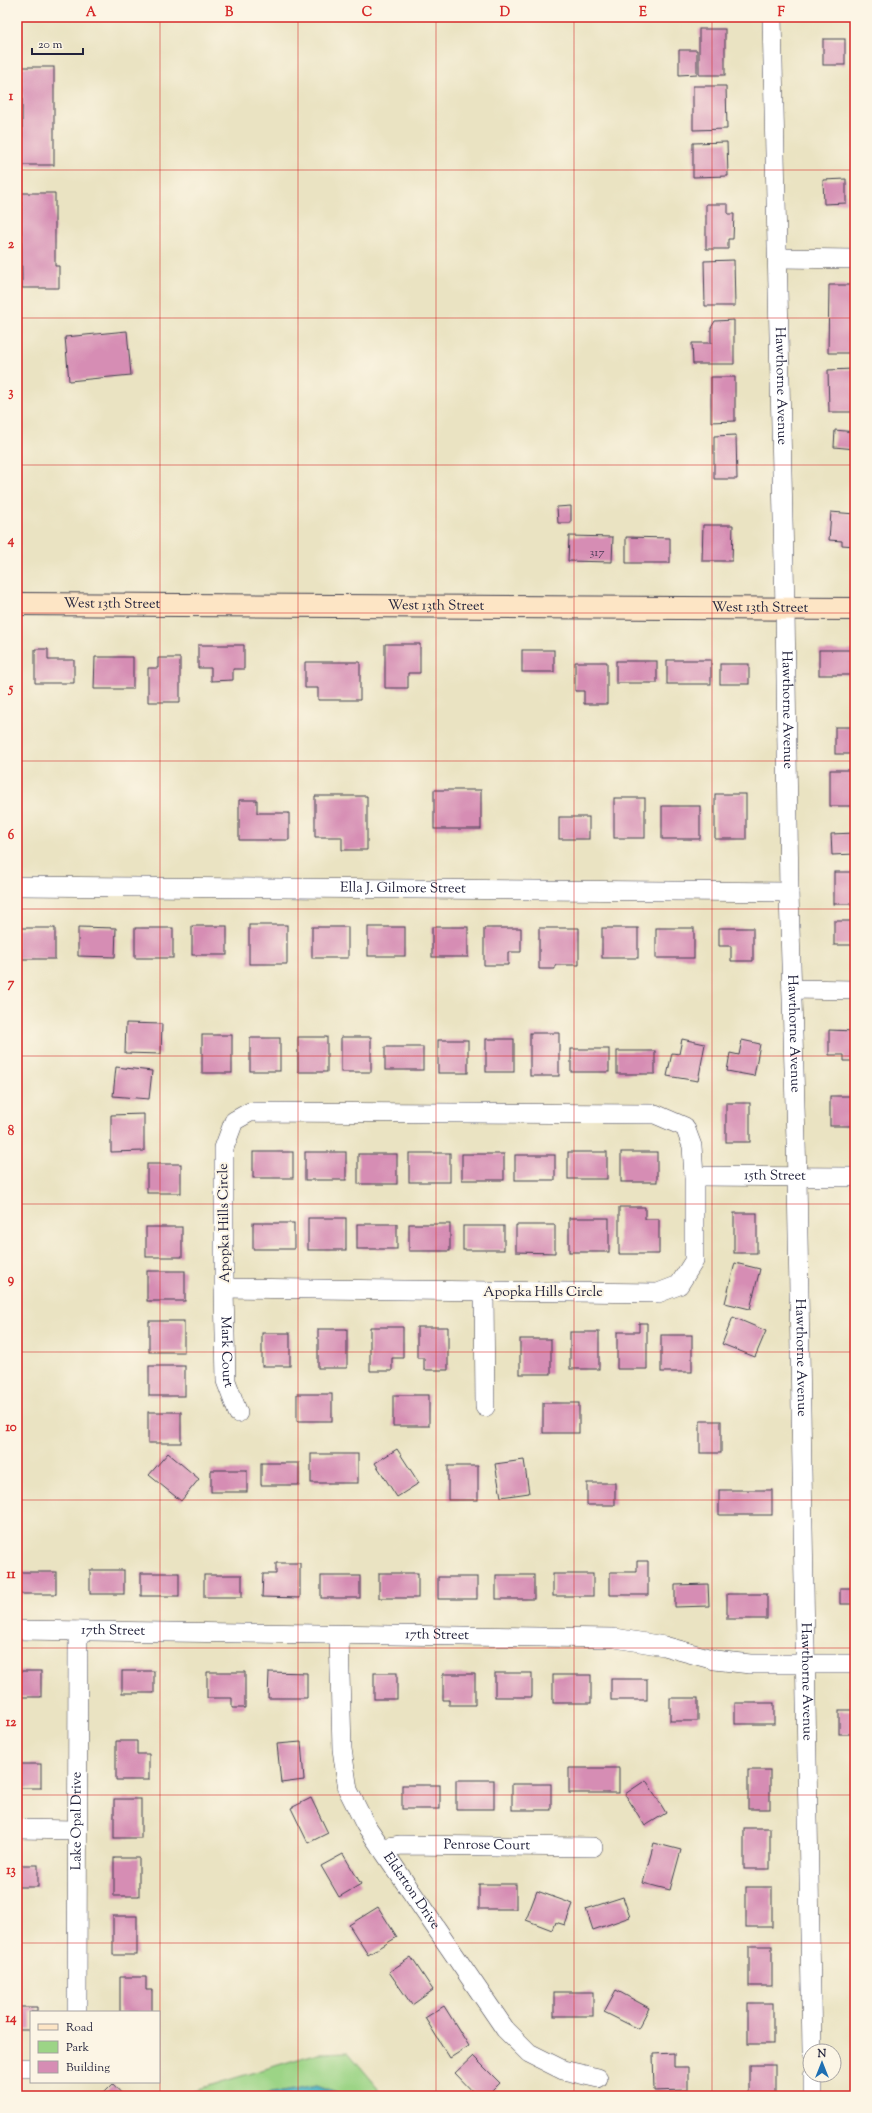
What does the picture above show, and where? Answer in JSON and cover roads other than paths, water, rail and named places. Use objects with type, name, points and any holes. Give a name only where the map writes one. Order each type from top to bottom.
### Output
[{"type":"street","name":"Hawthorne Avenue","points":[[772,17],[785,609],[789,892],[797,1177],[812,2043]]},
{"type":"street","points":[[778,258],[855,258]]},
{"type":"street","name":"West 13th Street","points":[[17,604],[855,609]]},
{"type":"street","name":"Ella J. Gilmore Street","points":[[17,886],[789,892]]},
{"type":"street","points":[[792,989],[855,990]]},
{"type":"street","name":"Apopka Hills Circle","points":[[250,1112],[655,1114],[685,1127],[692,1146],[694,1176],[694,1261],[679,1285],[658,1293],[224,1288],[224,1148],[234,1121],[250,1112]]},
{"type":"street","name":"15th Street","points":[[694,1176],[855,1177]]},
{"type":"street","name":"Mark Court","points":[[224,1288],[226,1381],[238,1413]]},
{"type":"street","points":[[484,1292],[485,1407]]},
{"type":"street","name":"17th Street","points":[[17,1630],[339,1636],[615,1638],[664,1646],[715,1660],[750,1664],[855,1664]]},
{"type":"street","name":"Lake Opal Drive","points":[[77,2011],[78,1631]]},
{"type":"street","name":"Elderton Drive","points":[[339,1636],[342,1749],[348,1790],[365,1824],[505,2029],[529,2053],[563,2070],[598,2078]]},
{"type":"street","points":[[17,1829],[77,1830]]},
{"type":"street","name":"Penrose Court","points":[[382,1848],[401,1846],[592,1847]]},
{"type":"street","points":[[17,2068],[30,2068]]},
{"type":"street","points":[[813,2083],[813,2096]]},
{"type":"water","points":[[317,2085],[347,2096],[262,2096],[271,2093]]}]
